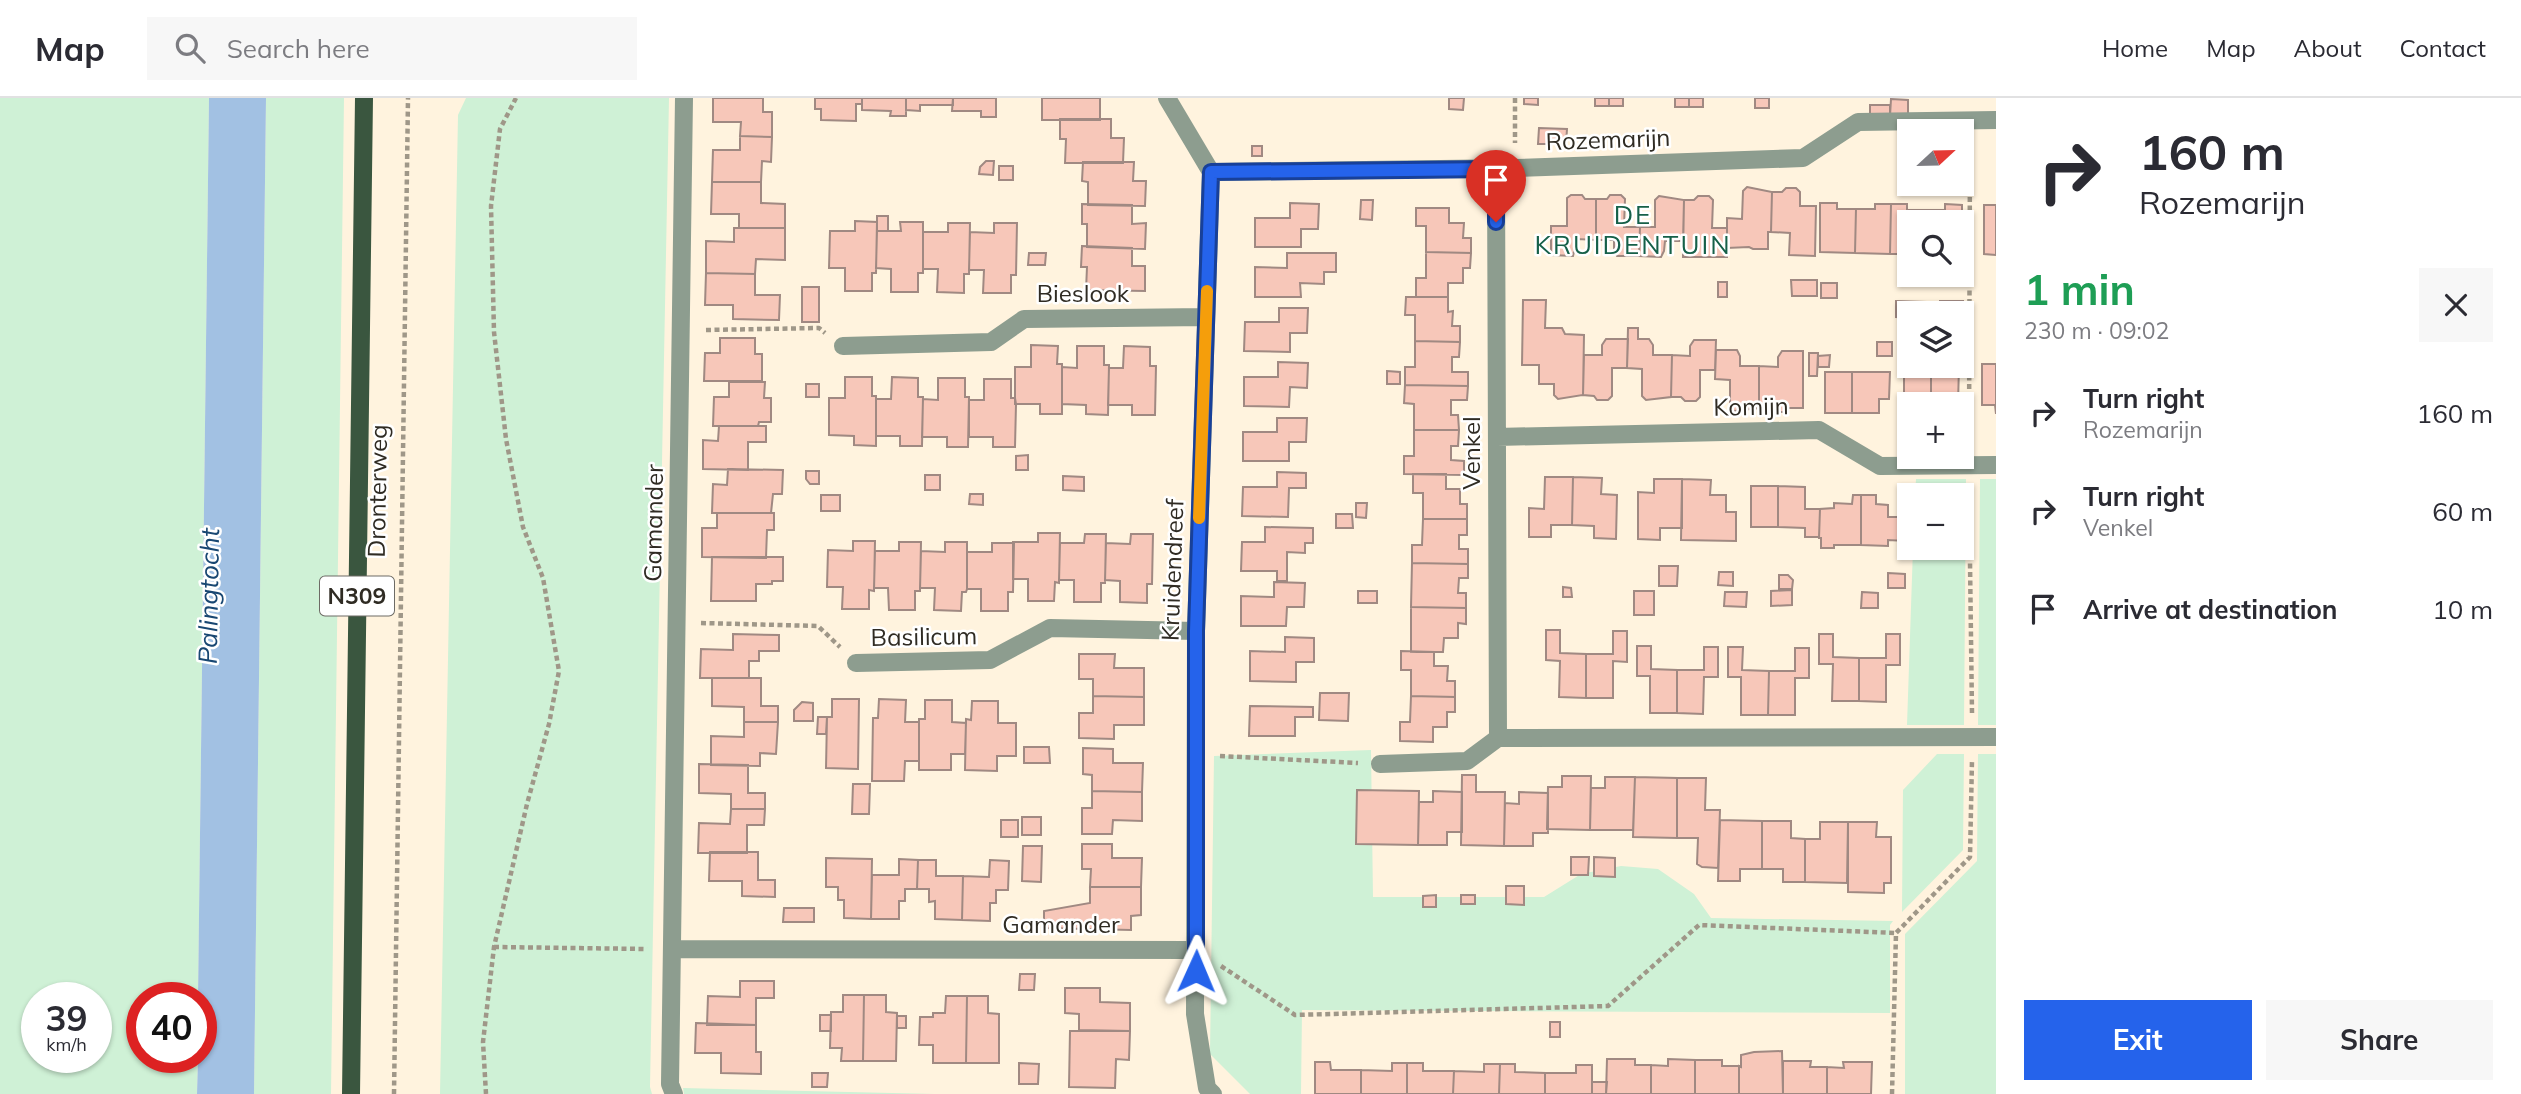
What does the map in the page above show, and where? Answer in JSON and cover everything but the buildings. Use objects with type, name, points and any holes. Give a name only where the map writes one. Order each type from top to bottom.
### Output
[{"type":"main road","name":"Dronterweg","points":[[351,1094],[364,98]]},
{"type":"street","name":"Gamander","points":[[674,1094],[670,1084],[684,98]]},
{"type":"street","points":[[1167,98],[1211,172]]},
{"type":"street","name":"Rozemarijn","points":[[1974,121],[1996,120]]},
{"type":"street","name":"Rozemarijn","points":[[1211,172],[1496,169],[1802,158],[1858,122],[1897,122]]},
{"type":"street","name":"Venkel","points":[[1496,169],[1498,738]]},
{"type":"street","name":"Kruidendreef","points":[[1211,172],[1196,631],[1195,1014],[1207,1088],[1213,1094]]},
{"type":"street","name":"Bieslook","points":[[843,346],[991,342],[1024,318],[1206,317]]},
{"type":"street","name":"Komijn","points":[[1497,437],[1819,430],[1880,466],[1897,466]]},
{"type":"street","name":"Komijn","points":[[1974,465],[1996,465]]},
{"type":"street","name":"Basilicum","points":[[856,663],[990,660],[1050,628],[1196,631]]},
{"type":"street","points":[[1380,764],[1467,761],[1498,738],[1996,737]]},
{"type":"street","name":"Gamander","points":[[673,949],[1196,950]]},
{"type":"path","name":"Dronterweg","points":[[394,1094],[408,98]]},
{"type":"path","points":[[486,1094],[483,1042],[494,947],[527,804],[549,724],[559,671],[543,578],[523,527],[506,439],[494,332],[491,206],[500,129],[516,98]]},
{"type":"path","points":[[1515,98],[1516,168]]},
{"type":"path","points":[[1969,392],[1970,196]]},
{"type":"path","points":[[681,330],[819,328],[843,346]]},
{"type":"path","points":[[1892,1094],[1896,933],[1970,857],[1972,736],[1969,469]]},
{"type":"path","points":[[677,623],[818,626],[856,663]]},
{"type":"path","points":[[1196,755],[1380,764]]},
{"type":"path","points":[[1196,950],[1294,1015],[1608,1006],[1699,925],[1896,933]]},
{"type":"path","points":[[494,947],[673,949]]},
{"type":"green space","points":[[0,98],[209,98],[198,982],[126,982],[126,1073],[198,1073],[197,1094],[0,1094]]},
{"type":"green space","points":[[266,98],[344,98],[331,1094],[254,1094]]},
{"type":"green space","points":[[466,98],[669,98],[650,1087],[652,1094],[440,1094],[458,115]]},
{"type":"green space","points":[[1916,479],[1966,479],[1966,483],[1916,483]]},
{"type":"green space","points":[[1980,479],[1996,479],[1996,725],[1978,725]]},
{"type":"green space","points":[[1913,560],[1965,560],[1964,725],[1907,725]]},
{"type":"green space","points":[[1371,750],[1373,897],[1544,897],[1581,874],[1621,866],[1658,869],[1694,894],[1711,918],[1893,921],[1890,925],[1890,1013],[1302,1010],[1301,1094],[1250,1094],[1210,1054],[1214,756]]},
{"type":"green space","points":[[1937,754],[1964,754],[1963,850],[1902,912],[1903,790]]},
{"type":"green space","points":[[1978,754],[1996,754],[1996,1094],[1905,1094],[1905,934],[1977,861]]},
{"type":"green space","points":[[683,1088],[935,1094],[684,1094]]},
{"type":"water","name":"Palingtocht","points":[[209,98],[266,98],[254,1094],[197,1094],[198,1073],[217,1073],[217,982],[198,982]]},
{"type":"slow traffic","points":[[1199,518],[1207,291]]},
{"type":"district","name":"DE KRUIDENTUIN","points":[[1633,230]]},
{"type":"route","points":[[1196,971],[1196,631],[1211,172],[1496,169],[1496,222]]}]
